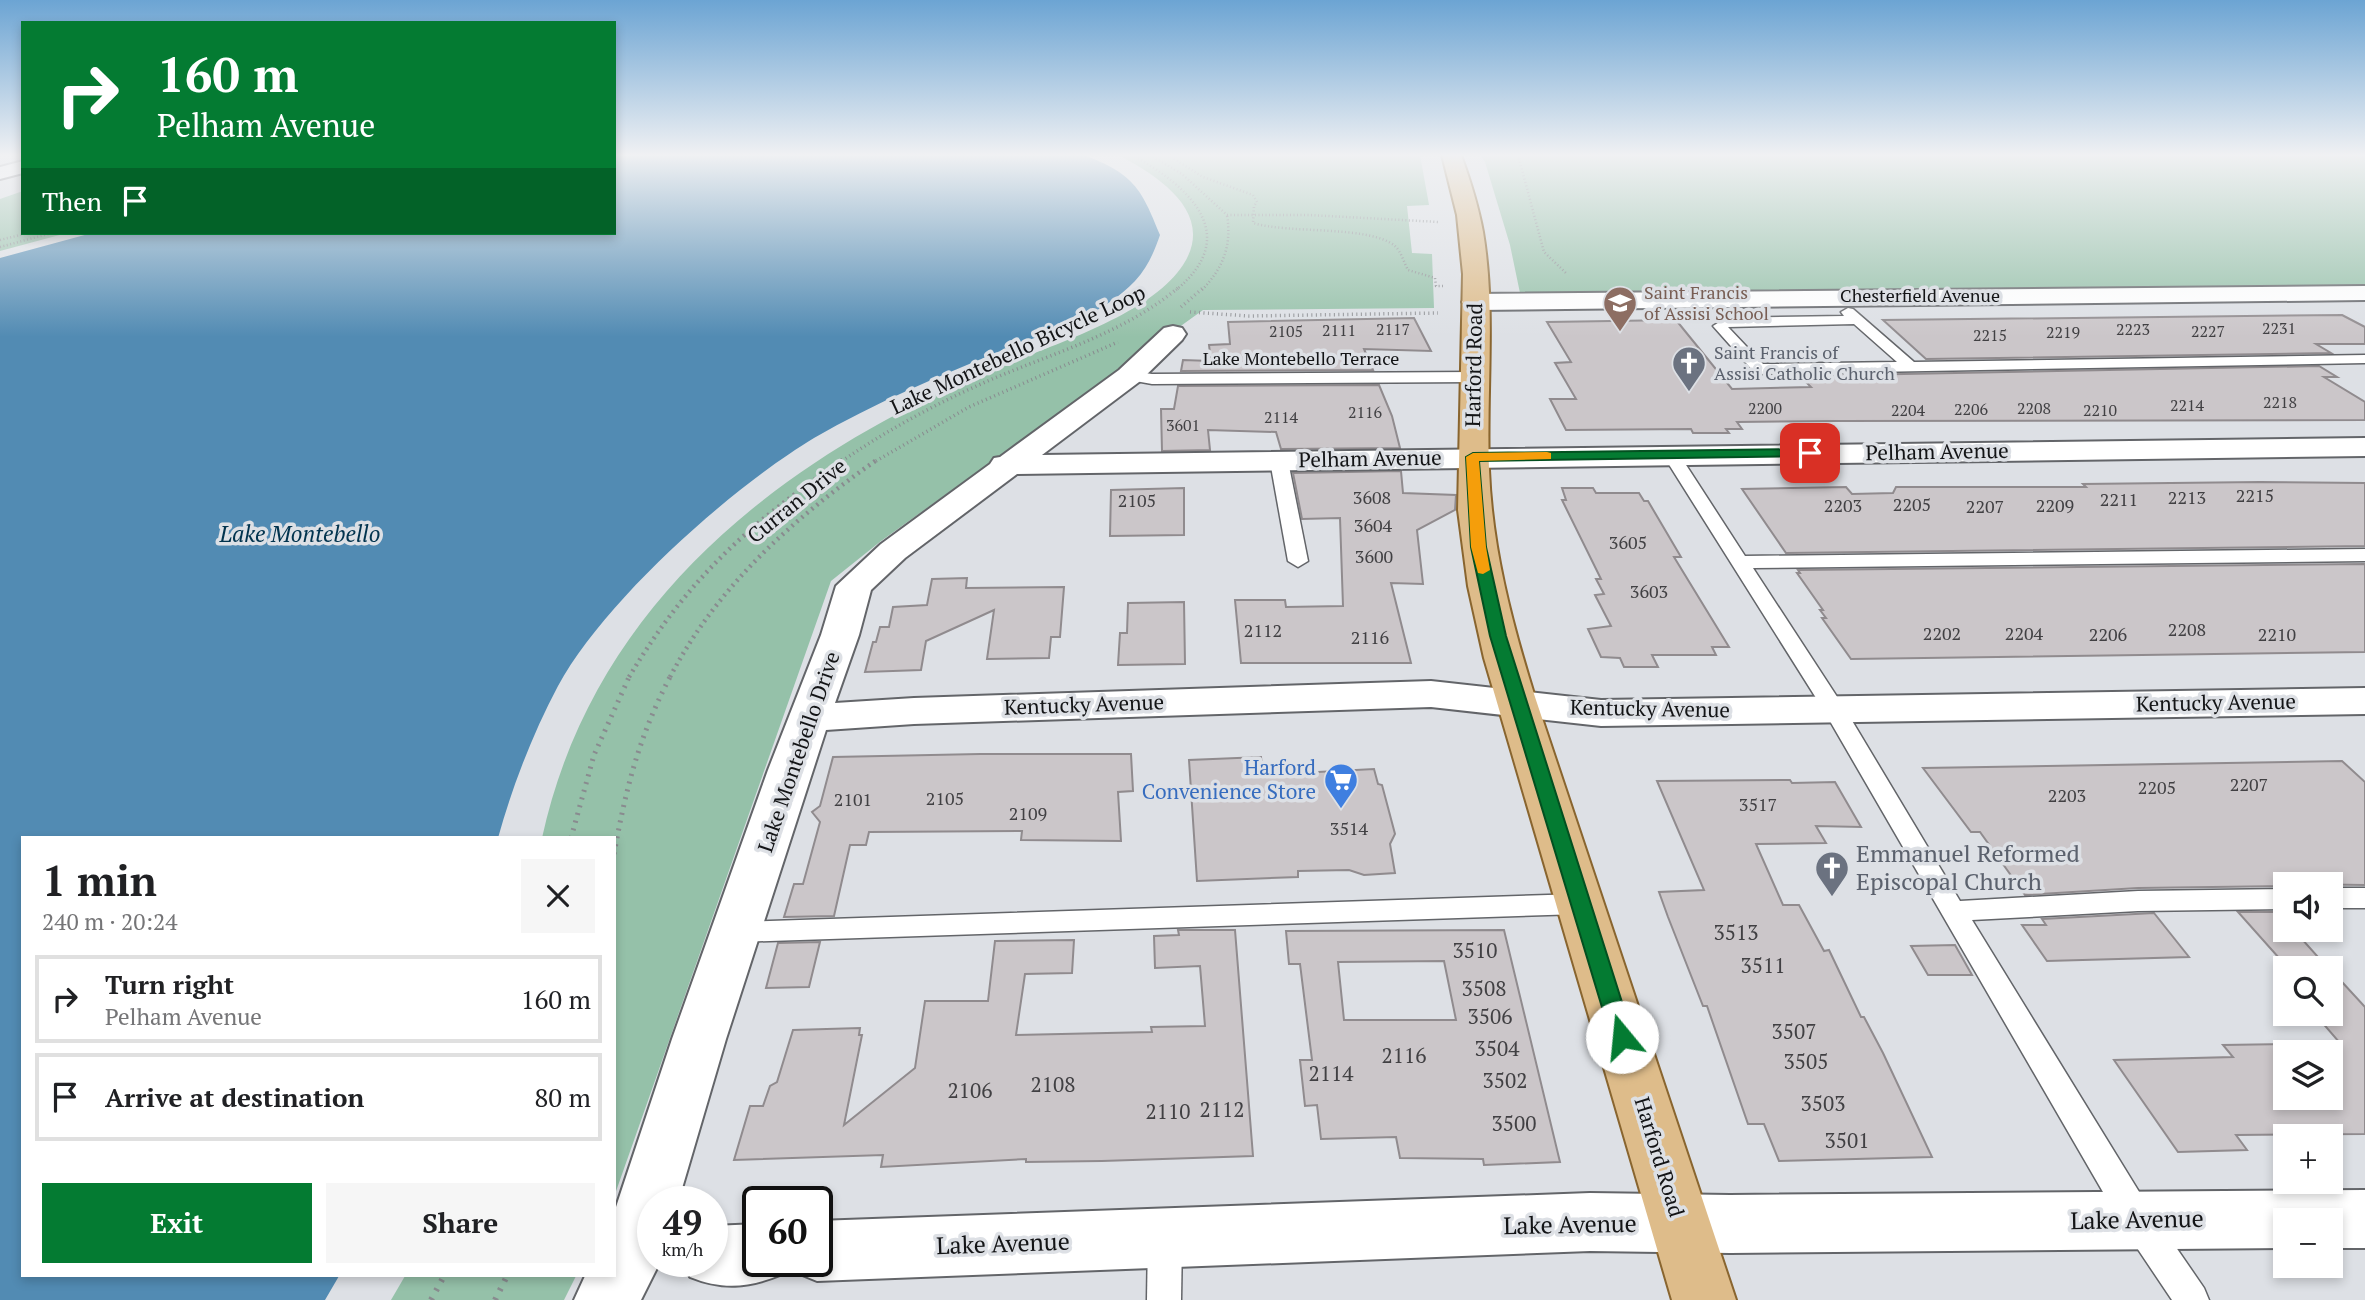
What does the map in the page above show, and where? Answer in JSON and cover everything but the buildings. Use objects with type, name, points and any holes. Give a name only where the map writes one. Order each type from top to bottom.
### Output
[{"type":"main road","name":"Harford Road","points":[[1468,216],[1475,302],[1473,457],[1479,547],[1495,625],[1704,1300]]},
{"type":"street","name":"Chesterfield Avenue","points":[[1475,302],[2365,293]]},
{"type":"street","name":"Lake Montebello Drive","points":[[629,1273],[699,1039],[840,635],[854,586],[882,559],[1005,466],[1127,358],[1174,323]]},
{"type":"street","name":"Pelham Avenue","points":[[1005,466],[1473,457],[2365,447]]},
{"type":"street","name":"Kentucky Avenue","points":[[810,718],[914,711],[1431,694],[1601,713],[2365,701]]},
{"type":"street","name":"Lake Avenue","points":[[833,1250],[1590,1222],[1680,1224],[2365,1219]]},
{"type":"lane","points":[[1833,297],[1910,366]]},
{"type":"lane","points":[[1857,320],[1726,321],[1720,326],[1759,369],[2365,359]]},
{"type":"lane","name":"Lake Montebello Terrace","points":[[1127,358],[1152,379],[1474,377]]},
{"type":"lane","points":[[1671,455],[1833,709],[2137,1220],[2192,1300]]},
{"type":"lane","points":[[1279,461],[1298,561]]},
{"type":"lane","points":[[1741,562],[2365,555]]},
{"type":"lane","points":[[2343,898],[2365,898]]},
{"type":"lane","points":[[1953,911],[2138,901],[2273,899]]},
{"type":"lane","points":[[737,932],[1580,904]]},
{"type":"lane","points":[[1164,1300],[1166,1237]]},
{"type":"path","name":"Lake Montebello Bicycle Loop","points":[[571,836],[584,778],[598,739],[634,667],[687,592],[734,542],[827,470],[888,431],[942,401],[1131,319],[1167,297],[1201,261],[1208,240],[1203,216]]},
{"type":"path","points":[[1174,323],[1220,269],[1231,231],[1227,216]]},
{"type":"path","points":[[1253,216],[1252,222],[1269,228],[1368,236],[1385,241],[1396,247],[1408,270],[1435,278],[1436,286]]},
{"type":"path","points":[[1289,216],[1470,224]]},
{"type":"path","points":[[1534,216],[1544,252],[1569,277]]},
{"type":"path","points":[[0,240],[21,235]]},
{"type":"path","points":[[0,247],[45,235]]},
{"type":"path","points":[[1554,271],[1564,270]]},
{"type":"path","points":[[1174,323],[1249,316],[1438,313]]},
{"type":"path","name":"Curran Drive","points":[[616,845],[636,751],[674,666],[702,621],[754,557],[831,492],[914,436],[985,399],[1127,358]]},
{"type":"path","points":[[431,1300],[443,1277]]},
{"type":"path","points":[[495,1300],[506,1277]]},
{"type":"green space","points":[[0,216],[21,216],[21,235],[60,235],[0,251]]},
{"type":"green space","points":[[1189,216],[1408,216],[1412,253],[1432,254],[1434,308],[1203,310],[881,541],[831,581],[616,1191],[616,836],[543,836],[567,755],[603,680],[649,612],[704,551],[767,497],[835,449],[909,408],[986,372],[1093,329],[1146,300],[1167,284],[1183,265],[1192,246],[1193,229]]},
{"type":"green space","points":[[1501,216],[2365,216],[2365,286],[1520,293]]},
{"type":"green space","points":[[404,1277],[576,1277],[564,1300],[391,1300]]},
{"type":"water","name":"Lake Montebello","points":[[616,216],[1152,216],[1160,235],[1140,276],[1107,304],[1074,322],[908,390],[814,438],[745,486],[672,549],[606,618],[558,686],[524,760],[499,836],[21,836],[21,1277],[338,1277],[325,1300],[0,1300],[0,258],[85,235],[616,235]]},
{"type":"slow traffic","points":[[1483,570],[1473,457],[1547,456]]},
{"type":"place","name":"Saint Francis of Assisi School","points":[[1620,333]]},
{"type":"place","name":"Saint Francis of Assisi Catholic Church","points":[[1689,393]]},
{"type":"place","name":"Harford Convenience Store","points":[[1341,810]]},
{"type":"place","name":"Emmanuel Reformed Episcopal Church","points":[[1832,898]]},
{"type":"route","points":[[1622,1037],[1498,636],[1479,547],[1473,457],[1810,453]]}]
